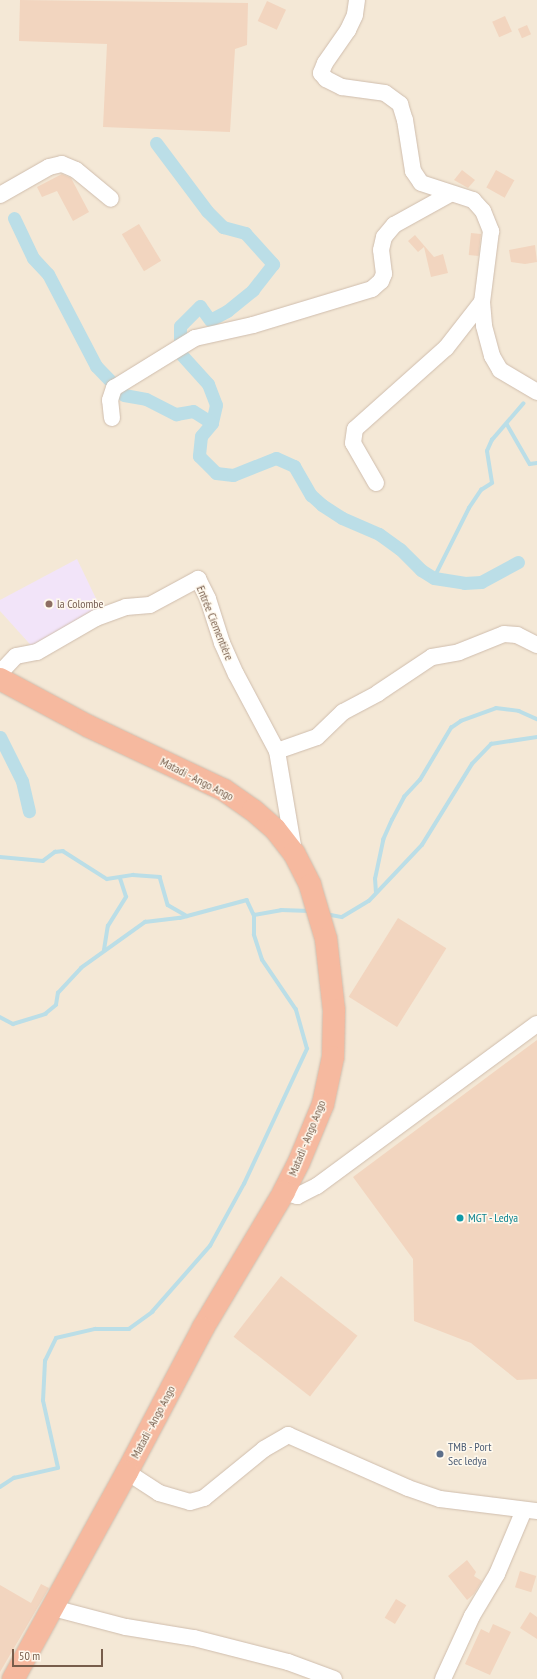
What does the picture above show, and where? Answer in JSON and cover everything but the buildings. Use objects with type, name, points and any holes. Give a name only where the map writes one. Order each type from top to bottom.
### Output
[{"type":"highway","name":"Matadi - Ango Ango","points":[[0,679],[88,726],[224,790],[254,810],[294,853],[318,913],[326,939],[334,1010],[333,1057],[323,1104],[284,1192],[203,1328],[127,1472],[13,1679]]},
{"type":"street","points":[[357,0],[355,15],[348,30],[325,63],[321,73],[326,79],[342,87],[385,93],[400,104],[405,120],[413,171],[422,183],[450,194],[472,200],[483,211],[491,231],[482,302],[484,326],[492,356],[500,370],[537,392]]},
{"type":"street","points":[[0,195],[49,167],[62,164],[76,170],[111,199]]},
{"type":"street","points":[[112,418],[110,400],[114,388],[195,338],[253,325],[372,289],[381,281],[384,274],[381,250],[384,237],[394,225],[450,194]]},
{"type":"street","points":[[376,483],[353,443],[355,429],[446,348],[482,302]]},
{"type":"street","name":"Entrée Ciementière","points":[[0,673],[16,656],[37,652],[96,618],[126,607],[150,605],[198,579],[208,599],[222,643],[236,674],[277,751],[294,853]]},
{"type":"street","points":[[277,751],[317,736],[343,712],[378,693],[432,657],[459,652],[504,634],[518,635],[537,645]]},
{"type":"street","points":[[284,1192],[296,1196],[317,1186],[537,1024]]},
{"type":"street","points":[[127,1472],[159,1493],[190,1502],[204,1498],[264,1449],[288,1435],[408,1488],[440,1499],[530,1510],[497,1574],[472,1616],[443,1679]]},
{"type":"street","points":[[53,1608],[126,1627],[194,1638],[288,1662],[334,1679]]},
{"type":"shaded area","points":[[0,0],[537,0],[537,1679],[0,1679]]},
{"type":"shaded area","name":"la Colombe","points":[[77,559],[101,609],[37,652],[0,611],[0,600]]},
{"type":"waterway","points":[[156,143],[207,211],[223,227],[245,233],[273,264],[253,290],[227,311],[210,320],[200,306],[180,326],[180,353],[208,384],[216,405],[212,423],[201,436],[199,456],[216,473],[233,475],[276,458],[294,466],[311,495],[322,505],[342,518],[379,534],[400,549],[421,570],[434,578],[464,583],[481,582],[518,562]]},
{"type":"waterway","points":[[14,218],[33,258],[48,274],[96,366],[116,387],[124,395],[146,399],[176,414],[193,411],[212,423]]},
{"type":"waterway","points":[[434,578],[469,508],[481,490],[492,483],[487,451],[492,440],[523,404]]},
{"type":"waterway","points":[[507,424],[530,464],[537,463]]},
{"type":"waterway","points":[[376,893],[375,879],[383,840],[392,820],[404,797],[420,780],[451,728],[461,721],[496,708],[519,711],[537,719]]},
{"type":"waterway","points":[[0,737],[22,781],[29,811]]},
{"type":"waterway","points":[[326,914],[342,917],[369,901],[422,845],[472,764],[491,744],[537,737]]},
{"type":"waterway","points":[[0,857],[43,861],[55,852],[63,851],[107,879],[133,875],[160,877],[168,905],[187,916]]},
{"type":"waterway","points":[[104,950],[108,926],[126,897],[120,879]]},
{"type":"waterway","points":[[0,1017],[13,1024],[45,1014],[56,1005],[58,993],[81,968],[145,922],[180,918],[247,900],[254,915]]},
{"type":"waterway","points":[[0,1487],[14,1478],[58,1468],[43,1401],[45,1361],[56,1338],[95,1329],[129,1329],[152,1312],[210,1246],[244,1184],[307,1049],[296,1010],[262,960],[254,935],[254,915],[281,910],[310,911]]},
{"type":"place","name":"la Colombe","points":[[49,604]]},
{"type":"place","name":"MGT - Ledya","points":[[460,1218]]},
{"type":"place","name":"TMB - Port Sec ledya","points":[[440,1454]]}]
